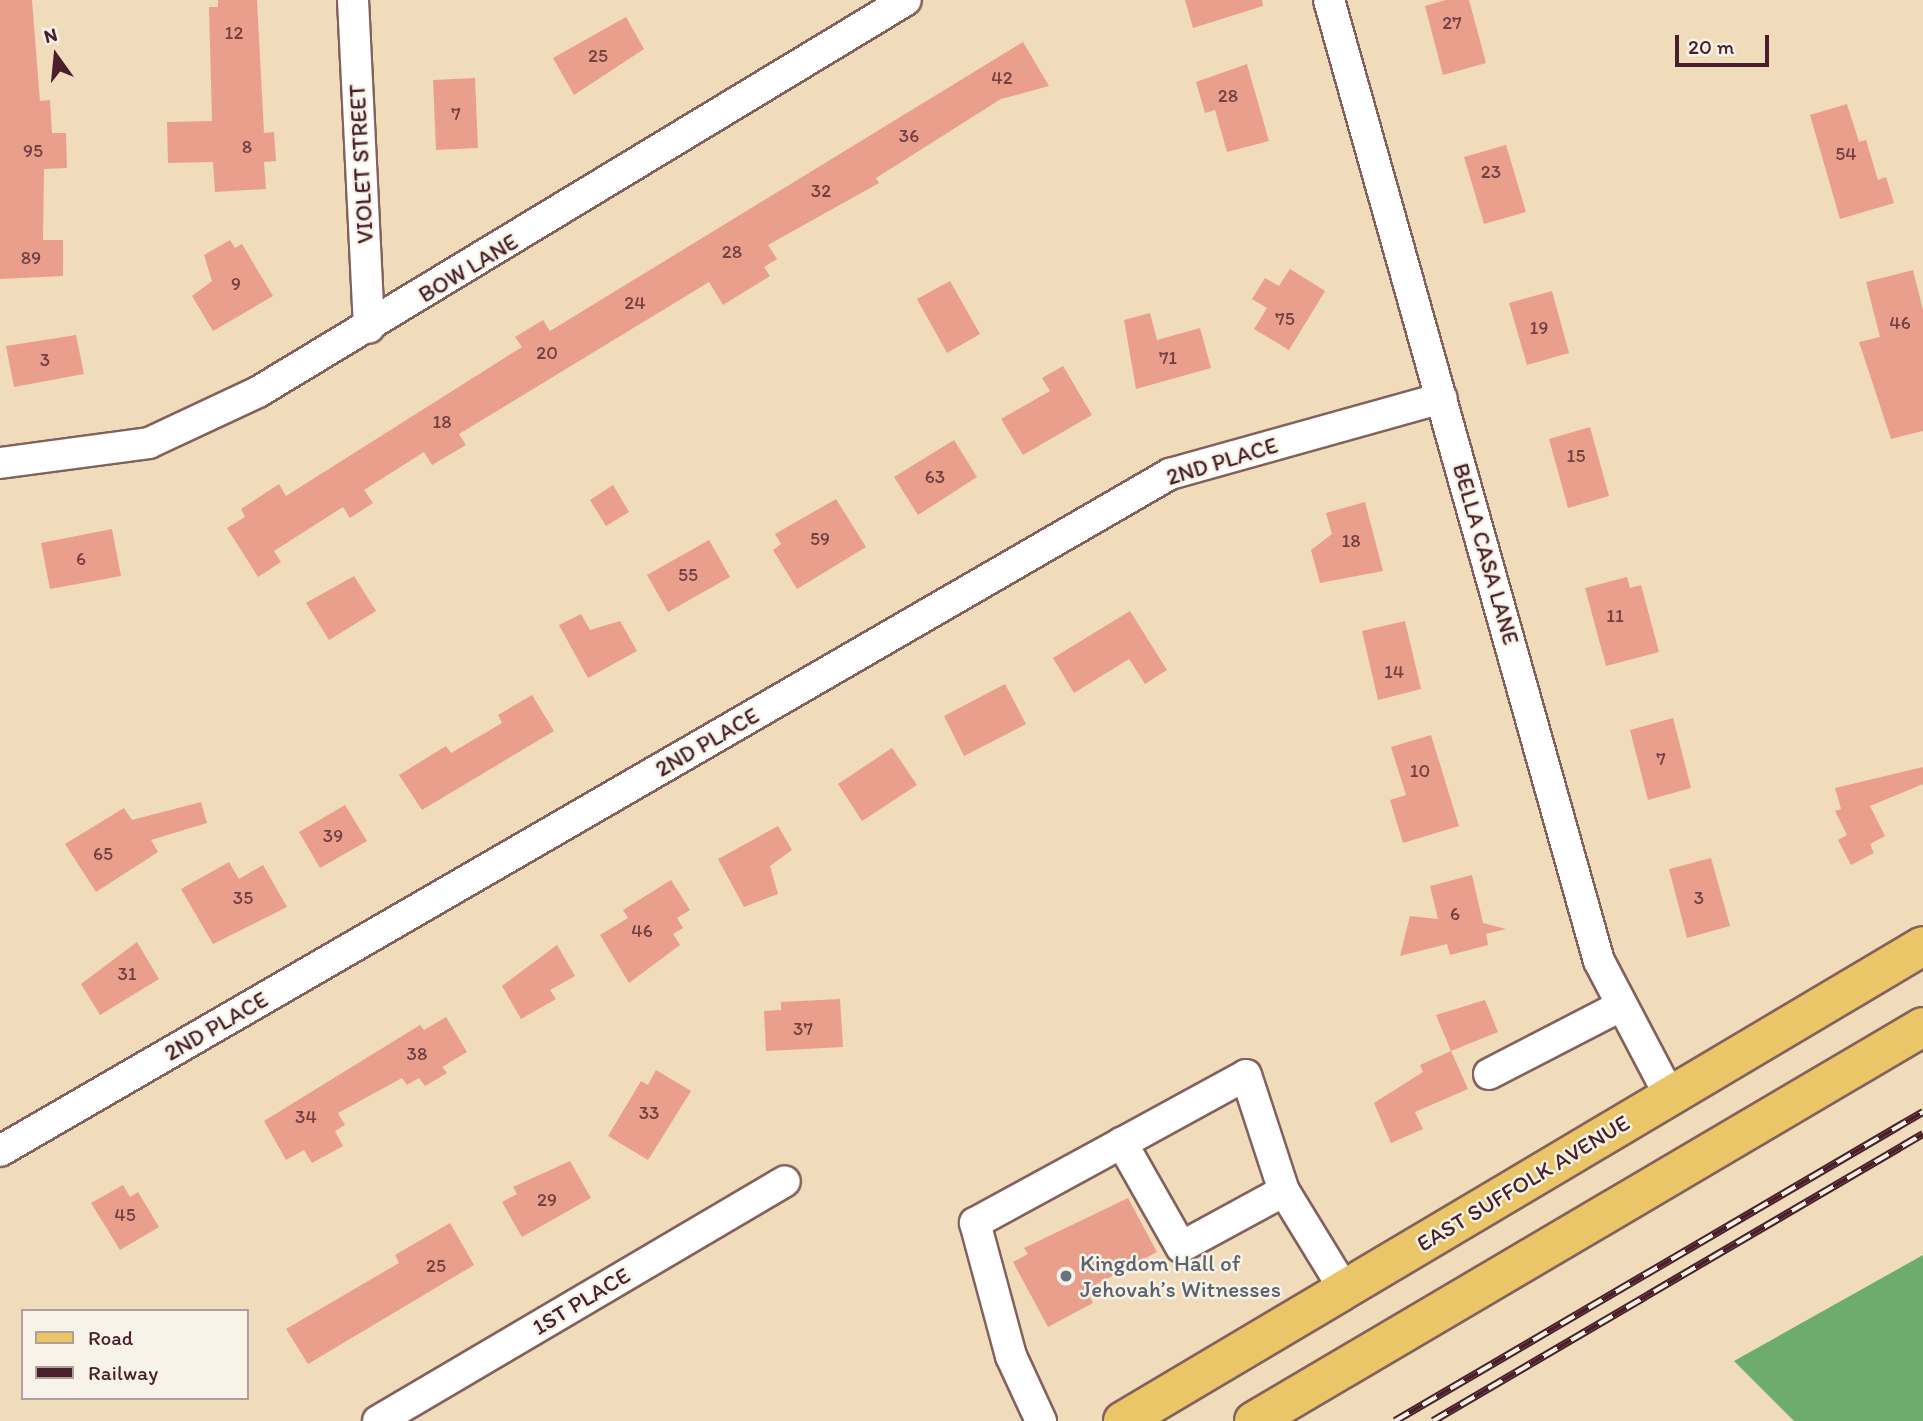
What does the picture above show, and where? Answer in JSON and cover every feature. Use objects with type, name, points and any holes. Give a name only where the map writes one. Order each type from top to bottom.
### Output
[{"type":"main road","name":"EAST SUFFOLK AVENUE","points":[[1123,1421],[1923,946]]},
{"type":"main road","points":[[1254,1421],[1923,1027]]},
{"type":"street","name":"VIOLET STREET","points":[[353,0],[369,328]]},
{"type":"street","name":"BOW LANE","points":[[0,463],[149,443],[258,392],[369,328],[906,0]]},
{"type":"street","name":"BELLA CASA LANE","points":[[1329,0],[1599,961],[1619,1007],[1670,1096]]},
{"type":"street","name":"2ND PLACE","points":[[0,1151],[1170,474],[1442,398]]},
{"type":"street","points":[[1489,1074],[1619,1007]]},
{"type":"street","points":[[1041,1421],[1011,1356],[975,1223],[1247,1075],[1284,1191],[1343,1289]]},
{"type":"street","points":[[1122,1143],[1181,1247],[1284,1191]]},
{"type":"street","name":"1ST PLACE","points":[[378,1421],[785,1181]]},
{"type":"green space","points":[[1923,1255],[1923,1421],[1794,1421],[1734,1361]]},
{"type":"building","points":[[0,0],[32,0],[40,101],[50,100],[52,133],[66,133],[67,168],[44,169],[43,240],[63,240],[63,276],[0,279]]},
{"type":"building","points":[[218,0],[257,0],[264,133],[274,132],[276,161],[264,162],[266,189],[215,192],[213,162],[168,163],[167,122],[212,121],[209,7],[218,7]]},
{"type":"building","points":[[1185,0],[1262,0],[1263,6],[1193,28]]},
{"type":"building","points":[[1446,0],[1469,0],[1486,63],[1443,75],[1425,6]]},
{"type":"building","points":[[626,17],[644,49],[574,95],[553,58]]},
{"type":"building","points":[[1023,42],[1049,86],[1001,99],[876,178],[879,183],[768,245],[777,259],[764,267],[770,276],[723,305],[709,282],[459,434],[466,445],[432,465],[424,452],[364,490],[373,503],[350,518],[343,507],[274,551],[281,562],[258,577],[227,528],[245,517],[241,509],[279,484],[286,496],[522,347],[515,337],[543,320],[550,331]]},
{"type":"building","points":[[1247,64],[1269,141],[1227,152],[1215,110],[1205,113],[1196,82]]},
{"type":"building","points":[[475,78],[478,148],[436,150],[433,80]]},
{"type":"building","points":[[1847,104],[1859,142],[1866,140],[1878,180],[1886,177],[1894,203],[1840,219],[1810,115]]},
{"type":"building","points":[[1506,145],[1526,212],[1484,224],[1464,157]]},
{"type":"building","points":[[230,240],[235,248],[242,244],[273,296],[213,331],[192,296],[212,281],[204,255]]},
{"type":"building","points":[[1290,269],[1325,291],[1289,350],[1254,329],[1267,308],[1252,299],[1265,278],[1279,286]]},
{"type":"building","points":[[1913,270],[1923,310],[1923,431],[1891,439],[1859,342],[1880,337],[1866,282]]},
{"type":"building","points":[[950,281],[980,334],[947,353],[917,299]]},
{"type":"building","points":[[1552,291],[1569,353],[1527,365],[1509,303]]},
{"type":"building","points":[[1150,313],[1157,340],[1200,328],[1211,368],[1136,389],[1124,320]]},
{"type":"building","points":[[76,335],[84,374],[14,387],[6,346]]},
{"type":"building","points":[[1063,366],[1092,415],[1023,455],[1001,419],[1050,391],[1042,378]]},
{"type":"building","points":[[1590,427],[1609,496],[1568,508],[1549,439]]},
{"type":"building","points":[[954,440],[977,477],[918,515],[894,477]]},
{"type":"building","points":[[613,485],[629,512],[606,526],[590,500]]},
{"type":"building","points":[[836,499],[866,547],[797,589],[773,550],[781,544],[775,534]]},
{"type":"building","points":[[1365,502],[1383,571],[1320,583],[1311,550],[1332,534],[1326,513]]},
{"type":"building","points":[[112,529],[121,576],[50,589],[41,543]]},
{"type":"building","points":[[709,540],[730,577],[668,612],[647,575]]},
{"type":"building","points":[[354,576],[376,611],[329,640],[306,603]]},
{"type":"building","points":[[1627,577],[1630,588],[1641,585],[1659,652],[1606,666],[1585,588]]},
{"type":"building","points":[[1130,611],[1167,670],[1145,684],[1129,659],[1074,693],[1053,658]]},
{"type":"building","points":[[581,614],[590,630],[620,621],[637,651],[588,678],[559,625]]},
{"type":"building","points":[[1405,621],[1421,689],[1378,700],[1362,631]]},
{"type":"building","points":[[1005,684],[1026,724],[964,756],[944,716]]},
{"type":"building","points":[[532,695],[554,731],[422,810],[399,775],[446,746],[451,753],[502,723],[498,715]]},
{"type":"building","points":[[1673,718],[1691,788],[1648,800],[1630,730]]},
{"type":"building","points":[[1431,735],[1459,826],[1403,843],[1390,800],[1406,795],[1391,747]]},
{"type":"building","points":[[892,748],[917,785],[862,821],[838,784]]},
{"type":"building","points":[[1923,767],[1923,784],[1870,806],[1885,836],[1870,844],[1874,853],[1851,865],[1838,840],[1847,835],[1835,811],[1841,809],[1835,788]]},
{"type":"building","points":[[201,802],[207,823],[151,840],[158,852],[96,892],[65,844],[124,808],[132,820]]},
{"type":"building","points":[[345,805],[367,841],[320,868],[299,832]]},
{"type":"building","points":[[778,826],[792,850],[770,866],[778,894],[744,907],[718,859]]},
{"type":"building","points":[[1711,858],[1730,926],[1687,938],[1669,869]]},
{"type":"building","points":[[229,862],[239,879],[263,865],[287,907],[213,944],[181,889]]},
{"type":"building","points":[[1472,875],[1483,923],[1506,929],[1486,934],[1488,945],[1450,955],[1447,944],[1400,956],[1410,916],[1438,919],[1430,886]]},
{"type":"building","points":[[671,880],[690,910],[677,918],[683,928],[673,934],[680,945],[629,983],[600,935],[628,918],[623,910]]},
{"type":"building","points":[[137,942],[159,979],[100,1015],[81,984]]},
{"type":"building","points":[[557,945],[575,976],[550,990],[556,999],[521,1019],[502,986]]},
{"type":"building","points":[[840,999],[843,1047],[766,1051],[764,1011],[781,1010],[781,1002]]},
{"type":"building","points":[[1485,1000],[1498,1032],[1451,1051],[1436,1015]]},
{"type":"building","points":[[446,1017],[467,1052],[442,1067],[447,1073],[425,1086],[419,1078],[407,1085],[402,1078],[338,1113],[345,1125],[335,1131],[343,1146],[312,1163],[304,1150],[286,1160],[264,1121],[420,1025],[424,1030]]},
{"type":"building","points":[[1451,1051],[1468,1089],[1415,1112],[1423,1129],[1391,1143],[1374,1103],[1423,1072],[1420,1065]]},
{"type":"building","points":[[656,1070],[691,1091],[648,1160],[608,1136],[641,1081],[648,1085]]},
{"type":"building","points":[[570,1161],[591,1198],[522,1237],[502,1202],[517,1194],[513,1187]]},
{"type":"building","points":[[123,1185],[130,1197],[138,1192],[159,1227],[120,1250],[91,1203]]},
{"type":"building","name":"Kingdom Hall of Jehovah’s Witnesses","points":[[1128,1198],[1157,1252],[1086,1290],[1093,1303],[1048,1327],[1013,1262],[1028,1254],[1024,1248]]},
{"type":"building","points":[[450,1223],[474,1265],[308,1364],[286,1329],[399,1263],[395,1255]]},
{"type":"railway","points":[[1395,1421],[1923,1112]]},
{"type":"railway","points":[[1433,1421],[1923,1134]]},
{"type":"place","name":"Kingdom Hall of Jehovah’s Witnesses","points":[[1066,1276]]}]
